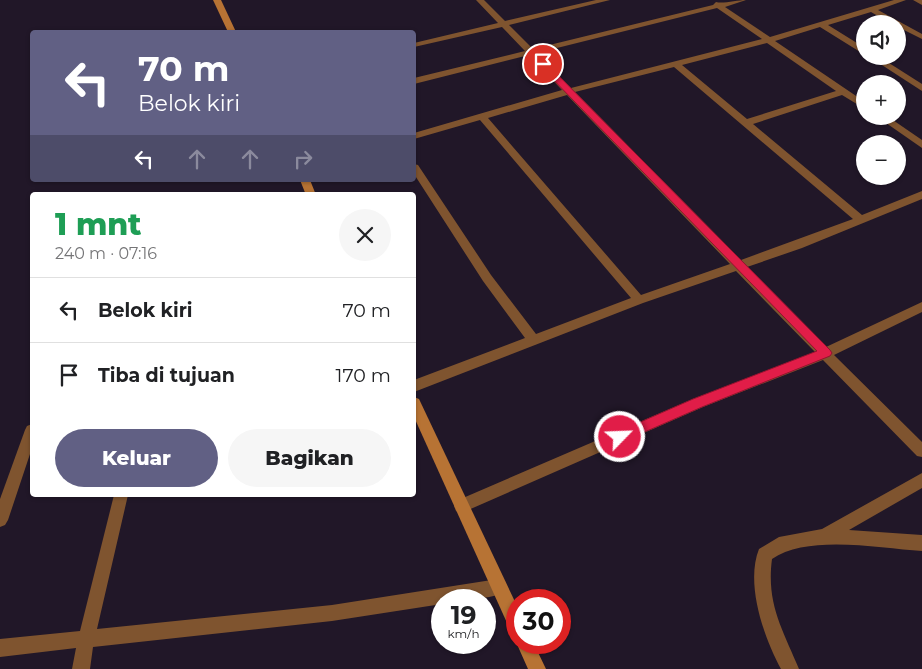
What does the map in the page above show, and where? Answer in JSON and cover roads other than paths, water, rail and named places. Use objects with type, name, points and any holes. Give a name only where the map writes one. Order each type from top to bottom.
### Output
[{"type":"street","points":[[217,0],[231,30]]},
{"type":"street","points":[[480,0],[922,451]]},
{"type":"street","points":[[416,45],[606,0]]},
{"type":"street","points":[[709,0],[856,100]]},
{"type":"street","points":[[416,80],[532,53],[742,0]]},
{"type":"street","points":[[416,135],[569,91],[770,40],[902,0]]},
{"type":"street","points":[[917,0],[922,3]]},
{"type":"street","points":[[873,10],[922,37]]},
{"type":"street","points":[[821,24],[856,46]]},
{"type":"street","points":[[677,65],[861,220]]},
{"type":"street","points":[[886,65],[922,88]]},
{"type":"street","points":[[745,123],[844,91]]},
{"type":"street","points":[[482,116],[639,300]]},
{"type":"street","points":[[893,125],[922,145]]},
{"type":"street","points":[[416,170],[487,278],[533,340]]},
{"type":"street","points":[[416,385],[639,300],[861,220],[922,195]]},
{"type":"street","points":[[461,506],[698,403],[826,353],[922,307]]},
{"type":"street","points":[[416,407],[506,603]]},
{"type":"street","points":[[0,520],[30,436]]},
{"type":"street","points":[[824,536],[922,480]]},
{"type":"street","points":[[81,669],[86,640],[121,497]]},
{"type":"street","points":[[790,669],[779,650],[765,596],[762,569],[765,555],[779,545],[824,536],[922,543]]},
{"type":"street","points":[[0,648],[332,613],[498,587]]},
{"type":"street","points":[[530,654],[537,669]]}]
